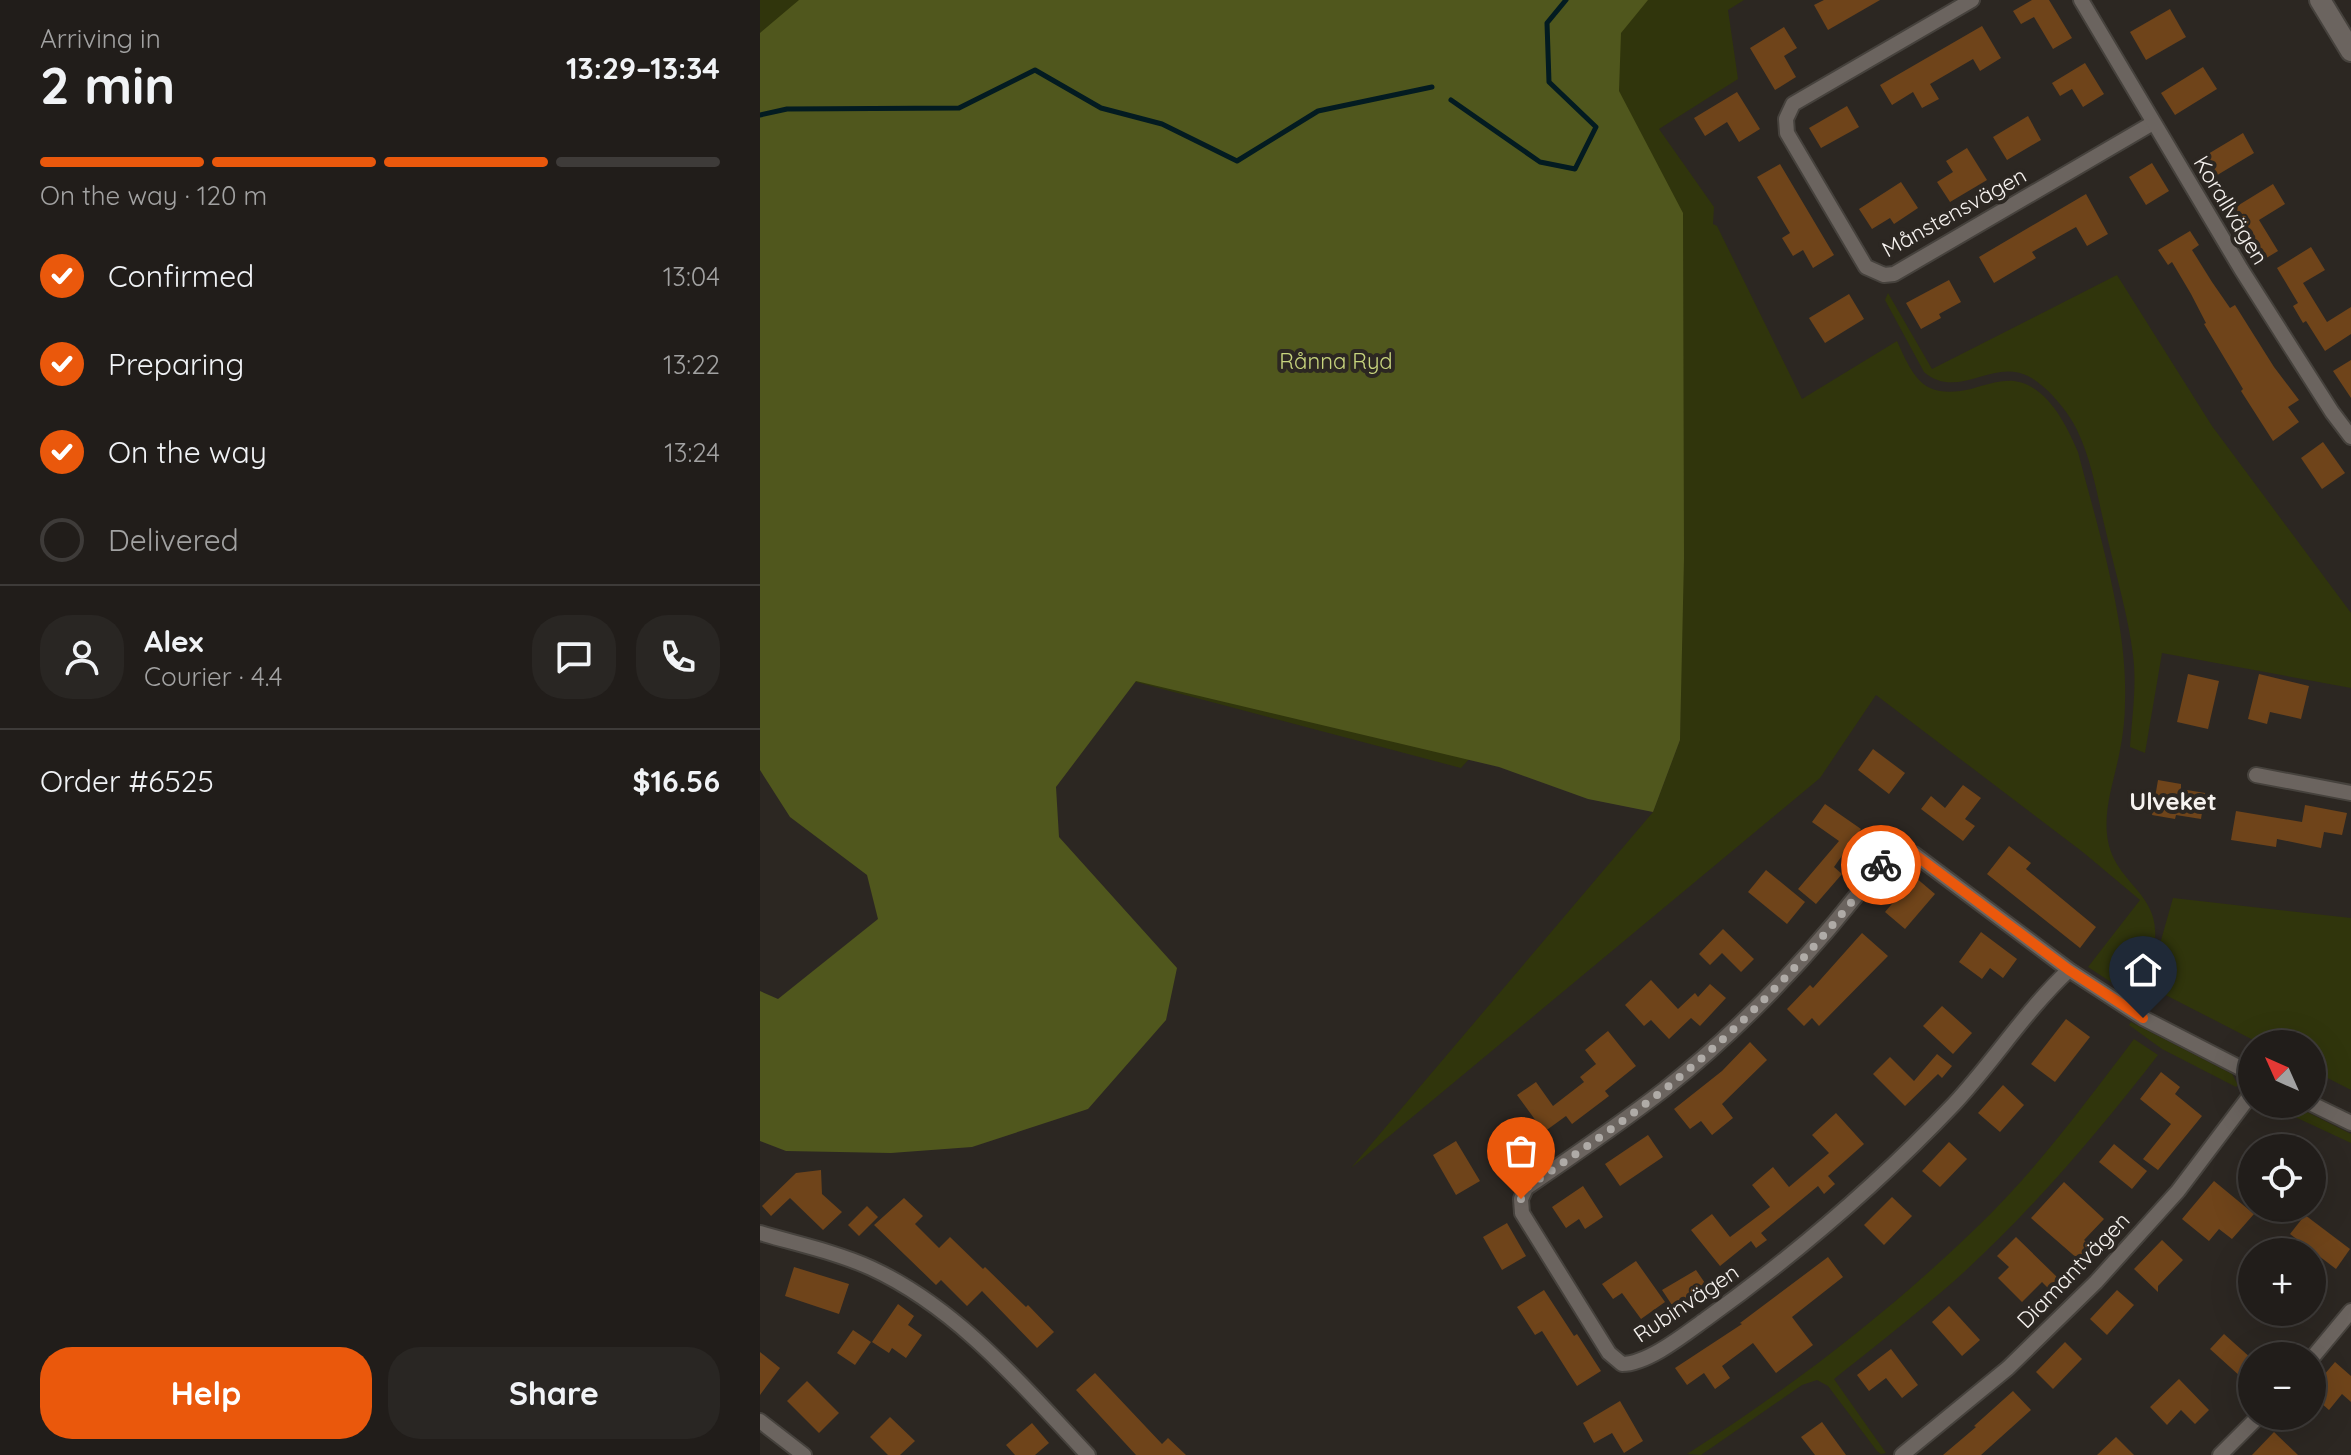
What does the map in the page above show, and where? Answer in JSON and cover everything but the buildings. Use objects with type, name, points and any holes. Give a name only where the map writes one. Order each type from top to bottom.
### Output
[{"type":"main road","points":[[2320,0],[2351,51]]},
{"type":"street","name":"Månstensvägen","points":[[1972,0],[1793,104],[1786,119],[1787,133],[1866,267],[1884,275],[1894,274],[2153,123]]},
{"type":"street","name":"Korallvägen","points":[[2081,0],[2241,269],[2351,437]]},
{"type":"street","points":[[2256,775],[2351,793]]},
{"type":"street","name":"Rubinvägen","points":[[1897,851],[1914,854],[2069,970],[1955,1103],[1838,1215],[1750,1287],[1686,1333],[1635,1364],[1622,1364],[1609,1353],[1522,1213],[1521,1199],[1526,1188],[1666,1088],[1741,1023],[1813,947],[1884,860],[1897,851]]},
{"type":"street","points":[[2069,970],[2143,1018],[2238,1067]]},
{"type":"street","points":[[2326,1111],[2351,1123]]},
{"type":"street","name":"Diamantvägen","points":[[1902,1455],[2008,1368],[2096,1282],[2178,1191],[2238,1112]]},
{"type":"street","points":[[760,1233],[834,1254],[873,1269],[907,1289],[984,1345],[1088,1455]]},
{"type":"street","points":[[2325,1342],[2351,1311]]},
{"type":"street","points":[[760,1421],[804,1455]]},
{"type":"street","points":[[2220,1455],[2245,1430]]},
{"type":"green space","name":"Rånna Ryd","points":[[760,0],[1744,0],[1728,10],[1738,79],[1659,129],[1714,207],[1713,224],[1717,226],[1802,399],[1897,341],[1913,373],[1933,389],[1961,391],[2014,381],[2036,390],[2062,419],[2078,452],[2110,577],[2122,641],[2124,726],[2106,824],[2111,853],[2140,893],[2154,921],[2155,940],[2143,982],[2132,996],[2088,967],[2140,900],[2084,853],[1876,695],[1820,778],[1351,1168],[1653,812],[1680,740],[1683,521],[1461,768],[921,625],[760,764]]},
{"type":"green space","name":"Rånna Ryd","points":[[799,0],[1648,0],[1621,33],[1619,91],[1683,213],[1684,558],[1680,740],[1653,812],[1588,799],[1499,767],[1136,681],[1056,787],[1059,837],[1177,968],[1166,1020],[1088,1109],[972,1147],[891,1153],[786,1151],[760,1141],[760,991],[778,999],[878,919],[867,875],[790,817],[760,770],[760,33]]},
{"type":"green space","points":[[2117,275],[2212,426],[2351,613],[2351,688],[2162,653],[2145,753],[2130,747],[2134,701],[2131,640],[2091,469],[2073,423],[2049,392],[2028,376],[2001,372],[1950,382],[1937,380],[1924,372],[1885,300],[1888,293],[1932,369]]},
{"type":"green space","points":[[2173,898],[2351,918],[2351,1090],[2326,1077],[2326,1030],[2238,1032],[2148,986]]},
{"type":"green space","points":[[2131,1022],[2232,1074],[2238,1085],[2236,1087],[2162,1049],[2129,1025]]},
{"type":"green space","points":[[2134,1039],[2158,1055],[2061,1173],[1953,1282],[1834,1379],[1886,1453],[1877,1451],[1828,1386],[1817,1380],[1802,1385],[1701,1455],[1687,1454],[1836,1349],[1941,1261],[2038,1162]]},
{"type":"green space","points":[[2297,1118],[2319,1118],[2351,1134],[2351,1143]]},
{"type":"waterway","points":[[1451,100],[1540,162],[1575,169],[1596,127],[1549,82],[1547,23],[1566,0]]},
{"type":"waterway","points":[[760,115],[787,109],[959,108],[1035,70],[1101,108],[1162,124],[1237,161],[1318,111],[1432,87]]},
{"type":"way so far","points":[[1521,1199],[1526,1188],[1666,1088],[1741,1023],[1852,903],[1881,865]]},
{"type":"district","name":"Ulveket","points":[[2173,801]]},
{"type":"route","points":[[1881,865],[1897,851],[1914,854],[2069,970],[2143,1018]]}]
